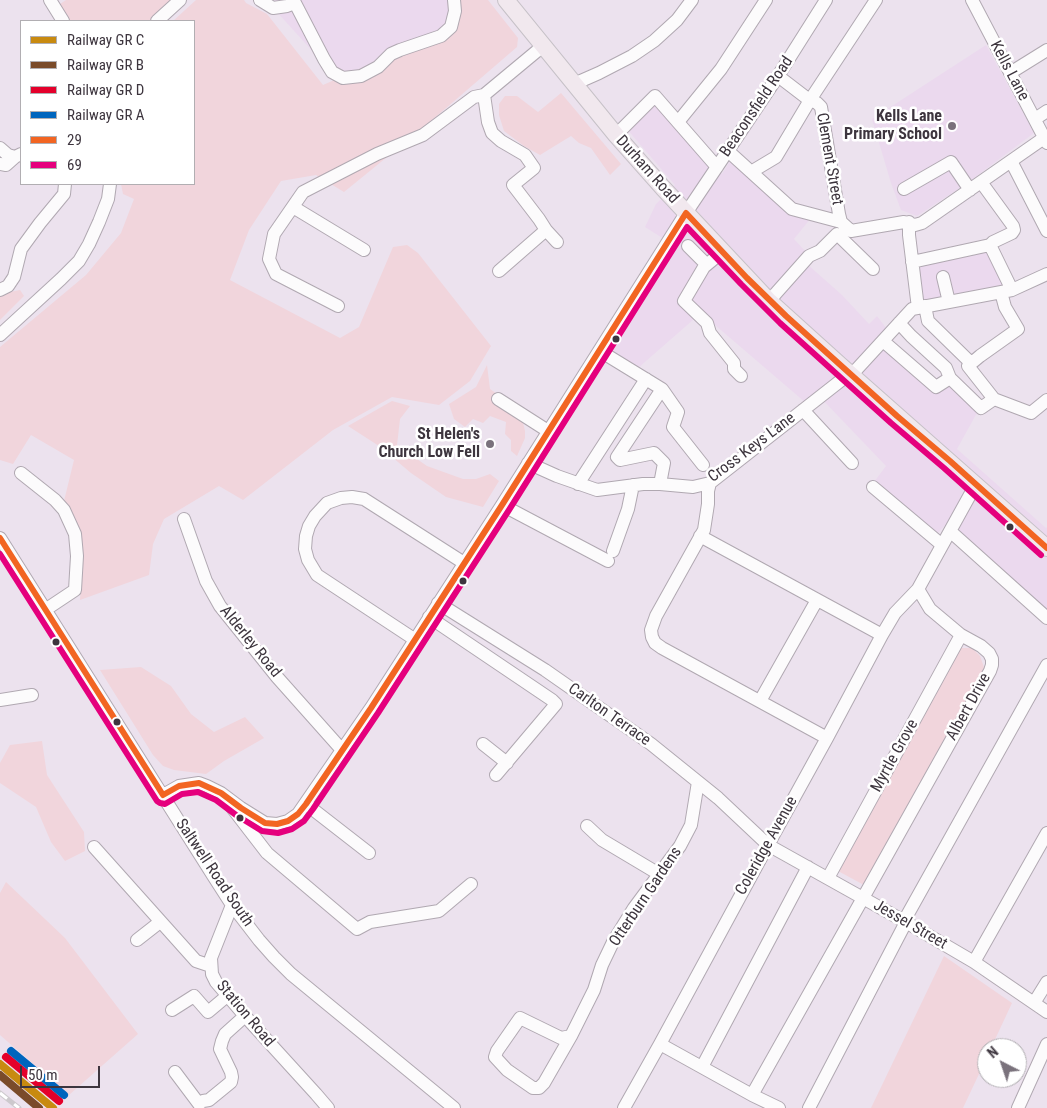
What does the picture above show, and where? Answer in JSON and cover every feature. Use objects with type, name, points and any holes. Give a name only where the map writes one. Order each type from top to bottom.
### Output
[{"type":"main road","name":"Durham Road","points":[[506,0],[662,188],[770,301],[1047,548]]},
{"type":"street","points":[[50,0],[61,20]]},
{"type":"street","points":[[158,20],[180,0]]},
{"type":"street","points":[[260,0],[273,8],[287,6],[296,1],[324,59],[332,72],[343,78],[361,76],[378,67],[391,54],[441,36],[452,27],[455,11],[454,0]]},
{"type":"street","points":[[574,84],[632,56],[654,41],[677,20],[692,0]]},
{"type":"street","points":[[678,122],[721,69],[766,0]]},
{"type":"street","name":"Beaconsfield Road","points":[[162,795],[180,786],[199,783],[221,793],[265,823],[277,824],[288,821],[298,814],[371,708],[600,351],[686,213],[778,76],[826,0]]},
{"type":"street","points":[[751,172],[776,157],[810,100],[876,0]]},
{"type":"street","name":"Kells Lane","points":[[972,0],[1046,140]]},
{"type":"street","points":[[338,306],[276,274],[269,259],[274,234],[303,192],[377,154],[423,135],[474,97],[484,94],[543,46]]},
{"type":"street","points":[[1010,73],[1047,50]]},
{"type":"street","name":"Clement Street","points":[[778,76],[821,107],[841,222],[851,231],[909,222]]},
{"type":"street","points":[[484,94],[488,122],[492,133],[501,141],[525,155],[534,168],[513,185],[557,242]]},
{"type":"street","points":[[616,134],[655,96],[717,167]]},
{"type":"street","points":[[1034,119],[1047,111]]},
{"type":"street","points":[[1046,140],[1011,161],[922,223],[915,224],[909,222],[909,235],[921,307],[928,321],[970,364],[968,366],[994,399],[1031,413],[1047,400]]},
{"type":"street","points":[[0,148],[8,155],[18,156]]},
{"type":"street","points":[[728,151],[792,209],[841,222]]},
{"type":"street","points":[[0,164],[6,165],[18,156]]},
{"type":"street","points":[[1011,161],[1047,231]]},
{"type":"street","points":[[904,189],[951,162],[970,190]]},
{"type":"street","points":[[912,262],[990,245],[1012,233],[1014,230],[1013,226],[981,182]]},
{"type":"street","points":[[0,290],[11,282],[21,249],[64,194],[65,185]]},
{"type":"street","points":[[0,335],[79,261],[99,222],[108,199],[110,185]]},
{"type":"street","points":[[293,207],[364,250]]},
{"type":"street","points":[[499,271],[546,230]]},
{"type":"street","points":[[770,301],[809,256],[820,251],[837,234],[873,269]]},
{"type":"street","points":[[970,364],[1018,329],[1004,307],[1007,291],[990,245]]},
{"type":"street","points":[[688,246],[706,264]]},
{"type":"street","points":[[722,252],[706,264],[684,301],[707,324],[710,333],[734,363],[734,369],[741,376]]},
{"type":"street","points":[[921,307],[1007,291],[1047,274]]},
{"type":"street","points":[[943,277],[949,302]]},
{"type":"street","name":"Cross Keys Lane","points":[[528,462],[557,476],[597,490],[643,484],[693,487],[710,483],[856,370],[912,309],[921,307]]},
{"type":"street","points":[[899,323],[946,368],[950,378],[981,408],[994,399]]},
{"type":"street","points":[[883,341],[936,387],[950,378]]},
{"type":"street","points":[[600,351],[662,389],[678,412],[673,426],[703,465]]},
{"type":"street","points":[[578,484],[646,379]]},
{"type":"street","points":[[660,484],[664,464],[654,453],[620,460],[617,457],[662,389]]},
{"type":"street","points":[[498,399],[548,431]]},
{"type":"street","points":[[803,410],[852,463]]},
{"type":"street","points":[[20,473],[55,500],[64,510],[76,534],[75,590],[45,610]]},
{"type":"street","points":[[710,483],[704,530],[656,616],[651,630],[652,637],[655,643],[662,648],[828,738]]},
{"type":"street","points":[[918,589],[976,484]]},
{"type":"street","points":[[502,505],[611,556],[628,509],[633,485]]},
{"type":"street","points":[[873,487],[942,545]]},
{"type":"street","points":[[414,639],[317,575],[308,560],[305,549],[309,526],[327,503],[341,498],[364,499],[464,563]]},
{"type":"street","name":"Alderley Road","points":[[184,518],[206,581],[220,606],[277,677],[342,750]]},
{"type":"street","points":[[950,531],[1047,618]]},
{"type":"street","points":[[700,536],[882,635]]},
{"type":"street","name":"Saltwell Road South","points":[[0,538],[232,905],[259,940],[292,974],[454,1108]]},
{"type":"street","name":"Albert Drive","points":[[863,898],[992,665],[989,653],[981,646],[961,635],[930,609],[918,589]]},
{"type":"street","name":"Coleridge Avenue","points":[[624,1108],[828,738],[882,635],[895,613],[918,589]]},
{"type":"street","points":[[760,701],[817,600]]},
{"type":"street","name":"Carlton Terrace","points":[[438,603],[545,670],[651,744],[718,798],[768,845]]},
{"type":"street","points":[[429,617],[556,704],[496,775]]},
{"type":"street","name":"Myrtle Grove","points":[[828,878],[961,635]]},
{"type":"street","points":[[809,1108],[905,921],[1047,665]]},
{"type":"street","points":[[0,700],[32,695]]},
{"type":"street","points":[[482,744],[507,763]]},
{"type":"street","name":"Otterburn Gardens","points":[[571,1036],[561,1038],[520,1018],[497,1051],[495,1057],[507,1070],[533,1088],[539,1088],[544,1083],[571,1036],[594,990],[613,942],[634,908],[680,846],[690,825],[698,782]]},
{"type":"street","points":[[221,793],[267,853],[357,929],[370,922],[439,911],[471,884]]},
{"type":"street","points":[[306,804],[369,853]]},
{"type":"street","points":[[587,826],[602,840],[659,874]]},
{"type":"street","points":[[974,962],[1047,833]]},
{"type":"street","name":"Jessel Street","points":[[768,845],[905,921],[974,962],[1047,1012]]},
{"type":"street","points":[[94,847],[196,961],[211,962],[232,905]]},
{"type":"street","points":[[702,1067],[808,867]]},
{"type":"street","points":[[752,1095],[863,898]]},
{"type":"street","points":[[138,940],[160,922]]},
{"type":"street","name":"Station Road","points":[[211,962],[212,974],[227,996],[328,1108]]},
{"type":"street","points":[[1034,1003],[1047,982]]},
{"type":"street","points":[[172,1010],[194,996],[208,1012],[227,996]]},
{"type":"street","points":[[175,1072],[199,1104],[203,1100],[209,1100],[230,1082],[231,1072],[220,1049],[225,1034],[245,1016]]},
{"type":"street","points":[[660,1044],[779,1108]]},
{"type":"street","points":[[1018,1108],[1047,1044]]},
{"type":"shaded area","points":[[66,0],[173,0],[151,20],[65,20],[57,6]]},
{"type":"shaded area","points":[[196,0],[244,0],[246,3],[267,14],[323,85],[402,50],[449,33],[460,16],[460,0],[488,0],[518,38],[517,47],[424,127],[344,192],[316,175],[281,181],[249,230],[230,280],[340,338],[359,327],[393,247],[407,245],[418,253],[491,346],[470,381],[439,405],[392,397],[333,430],[243,500],[219,486],[164,519],[153,544],[149,575],[80,600],[82,564],[64,501],[74,460],[31,435],[13,464],[0,460],[0,347],[86,275],[121,233],[134,199],[123,194],[121,185],[195,185],[195,20],[174,20]]},
{"type":"shaded area","points":[[266,0],[488,0],[355,98]]},
{"type":"shaded area","name":"Kells Lane Primary School","points":[[986,45],[1034,133],[966,184],[917,216],[901,210],[872,119]]},
{"type":"shaded area","points":[[561,93],[621,164],[610,175],[591,148],[579,143],[571,136],[540,155],[504,131],[499,115],[499,104],[505,96],[517,96],[538,112]]},
{"type":"shaded area","points":[[655,100],[722,174],[732,158],[811,218],[794,239],[806,252],[807,264],[842,295],[869,324],[877,316],[886,328],[888,347],[938,391],[950,385],[978,411],[957,449],[1047,527],[1047,616],[946,524],[935,536],[874,482],[886,466],[818,395],[806,403],[701,313],[638,368],[610,350],[675,246],[645,227],[656,204],[675,185],[626,128]]},
{"type":"shaded area","points":[[986,249],[1004,286],[923,301],[919,265]]},
{"type":"shaded area","points":[[20,290],[24,296],[0,320],[0,294]]},
{"type":"shaded area","points":[[487,365],[490,389],[520,410],[525,438],[517,456],[511,451],[511,440],[505,434],[506,422],[490,416],[483,423],[473,419],[465,427],[454,419],[449,404],[476,387]]},
{"type":"shaded area","points":[[392,401],[410,406],[400,419],[397,445],[427,466],[463,479],[476,479],[490,474],[499,481],[483,507],[446,497],[411,473],[379,446],[348,426]]},
{"type":"shaded area","points":[[961,648],[972,648],[980,656],[985,670],[864,885],[838,871]]},
{"type":"shaded area","points":[[141,667],[171,686],[191,714],[214,732],[245,717],[264,738],[224,761],[206,774],[174,770],[163,766],[153,755],[100,670]]},
{"type":"shaded area","points":[[42,741],[47,775],[84,832],[85,851],[65,861],[51,842],[36,807],[0,783],[0,763],[10,745]]},
{"type":"shaded area","points":[[6,882],[65,938],[138,1034],[69,1095],[0,1035],[0,893]]},
{"type":"shaded area","points":[[944,956],[1012,1003],[996,1038],[977,1038],[977,1078],[963,1108],[871,1108]]},
{"type":"railway","points":[[0,1093],[19,1108]]},
{"type":"transit line","name":"29","points":[[0,538],[163,795],[179,786],[199,783],[221,793],[265,823],[277,824],[288,821],[298,814],[306,804],[371,708],[502,505],[686,213],[747,278],[786,316],[1047,548]]},
{"type":"transit line","name":"69","points":[[0,554],[157,801],[165,804],[182,794],[198,792],[216,800],[262,831],[278,833],[292,829],[304,821],[313,809],[378,713],[509,510],[687,227],[780,323],[1041,555]]},
{"type":"transit line","points":[[11,1051],[64,1095]]},
{"type":"transit line","points":[[6,1057],[59,1101]]},
{"type":"transit line","points":[[0,1064],[53,1108]]},
{"type":"transit line","points":[[0,1075],[39,1108]]},
{"type":"place","name":"Kells Lane Primary School","points":[[952,126]]},
{"type":"place","name":"St Helen's Church Low Fell","points":[[490,444]]}]
